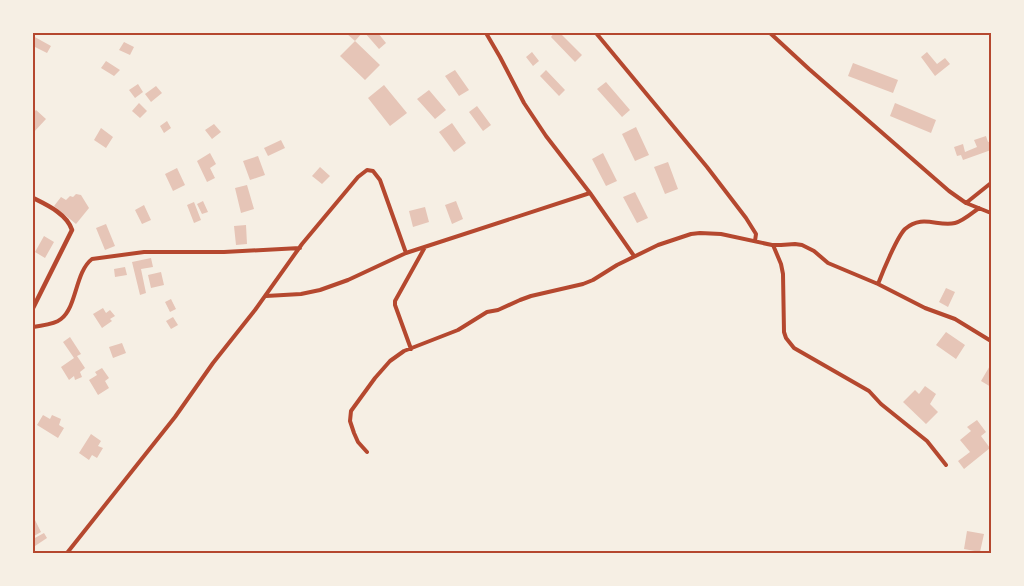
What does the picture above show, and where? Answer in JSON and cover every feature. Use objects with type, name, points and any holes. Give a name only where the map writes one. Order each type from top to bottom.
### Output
[{"type":"street","points":[[486,33],[524,103],[634,256]]},
{"type":"street","points":[[596,33],[733,201],[753,228],[756,234],[755,241]]},
{"type":"street","points":[[770,33],[943,185],[966,203],[991,213]]},
{"type":"street","points":[[67,553],[175,417],[300,248],[358,177],[367,170],[373,171],[380,180],[406,253]]},
{"type":"street","points":[[966,203],[991,183]]},
{"type":"street","points":[[266,296],[301,294],[320,290],[348,280],[406,253],[590,193]]},
{"type":"street","points":[[33,198],[52,208],[70,224],[72,230],[33,308]]},
{"type":"street","points":[[878,284],[906,228],[925,221],[952,224],[959,222],[979,208]]},
{"type":"street","points":[[367,452],[354,433],[350,422],[351,411],[390,361],[404,351],[458,330],[487,312],[498,310],[531,296],[583,284],[658,245],[700,233],[721,234],[772,244],[802,245],[814,251],[828,263],[878,284],[925,308],[955,319],[991,341]]},
{"type":"street","points":[[772,244],[783,274],[784,332],[789,343],[869,391],[881,404],[927,441],[946,465]]},
{"type":"street","points":[[411,349],[395,301],[425,247]]},
{"type":"street","points":[[33,327],[63,318],[84,270],[92,259],[152,251],[224,252],[300,248]]},
{"type":"building","points":[[346,33],[362,33],[355,41]]},
{"type":"building","points":[[365,33],[378,33],[386,43],[379,49]]},
{"type":"building","points":[[554,33],[560,33],[582,55],[575,62],[551,37]]},
{"type":"building","points":[[33,36],[51,46],[47,53],[33,46]]},
{"type":"building","points":[[355,41],[380,65],[365,80],[340,56]]},
{"type":"building","points":[[124,42],[134,47],[130,55],[119,50]]},
{"type":"building","points":[[532,52],[539,61],[533,66],[526,57]]},
{"type":"building","points":[[927,52],[937,64],[945,58],[950,64],[935,76],[921,57]]},
{"type":"building","points":[[106,61],[120,70],[114,76],[101,68]]},
{"type":"building","points":[[853,63],[898,80],[893,93],[848,76]]},
{"type":"building","points":[[455,70],[469,90],[459,96],[445,76]]},
{"type":"building","points":[[546,70],[565,90],[559,96],[540,76]]},
{"type":"building","points":[[606,82],[630,110],[622,117],[597,89]]},
{"type":"building","points":[[138,84],[143,92],[135,98],[129,90]]},
{"type":"building","points":[[384,85],[407,113],[390,126],[368,98]]},
{"type":"building","points":[[156,86],[162,93],[151,102],[145,94]]},
{"type":"building","points":[[429,90],[446,110],[435,119],[417,99]]},
{"type":"building","points":[[139,103],[147,111],[140,118],[132,111]]},
{"type":"building","points":[[895,103],[936,120],[931,133],[890,116]]},
{"type":"building","points":[[477,106],[491,125],[483,131],[469,112]]},
{"type":"building","points":[[36,110],[46,119],[33,133],[33,113]]},
{"type":"building","points":[[167,121],[171,128],[164,133],[160,126]]},
{"type":"building","points":[[452,123],[466,143],[454,152],[439,132]]},
{"type":"building","points":[[214,124],[221,132],[212,139],[205,130]]},
{"type":"building","points":[[636,127],[649,155],[635,161],[622,134]]},
{"type":"building","points":[[101,128],[113,137],[106,148],[94,140]]},
{"type":"building","points":[[986,136],[988,142],[991,141],[991,150],[963,160],[961,155],[957,156],[954,147],[963,144],[965,152],[977,147],[974,140]]},
{"type":"building","points":[[281,140],[285,148],[268,156],[264,148]]},
{"type":"building","points":[[210,153],[216,164],[210,168],[215,178],[207,182],[197,161]]},
{"type":"building","points":[[603,153],[617,181],[606,186],[592,159]]},
{"type":"building","points":[[258,156],[265,175],[250,180],[243,161]]},
{"type":"building","points":[[668,162],[678,189],[665,194],[654,167]]},
{"type":"building","points":[[320,167],[330,176],[322,184],[312,176]]},
{"type":"building","points":[[177,168],[185,185],[173,191],[165,174]]},
{"type":"building","points":[[247,185],[254,209],[241,213],[235,188]]},
{"type":"building","points":[[635,192],[648,218],[637,223],[623,197]]},
{"type":"building","points":[[76,194],[81,195],[89,208],[76,224],[54,206],[61,197],[66,200]]},
{"type":"building","points":[[203,201],[208,212],[202,214],[197,204]]},
{"type":"building","points":[[456,201],[463,219],[452,224],[445,205]]},
{"type":"building","points":[[194,202],[201,220],[194,223],[187,205]]},
{"type":"building","points":[[144,205],[151,220],[142,224],[135,210]]},
{"type":"building","points":[[425,207],[429,222],[413,227],[409,211]]},
{"type":"building","points":[[106,224],[115,246],[105,250],[96,228]]},
{"type":"building","points":[[246,225],[247,244],[236,245],[234,226]]},
{"type":"building","points":[[44,236],[54,242],[45,258],[35,252]]},
{"type":"building","points":[[151,258],[153,267],[141,269],[146,293],[140,295],[132,262]]},
{"type":"building","points":[[125,267],[127,275],[115,277],[114,269]]},
{"type":"building","points":[[161,272],[164,285],[151,288],[148,275]]},
{"type":"building","points":[[946,288],[955,292],[948,307],[939,302]]},
{"type":"building","points":[[171,299],[176,309],[170,312],[165,302]]},
{"type":"building","points":[[103,308],[106,313],[110,310],[115,316],[102,328],[93,314]]},
{"type":"building","points":[[173,317],[178,325],[171,329],[166,321]]},
{"type":"building","points":[[946,332],[965,345],[956,359],[936,345]]},
{"type":"building","points":[[70,337],[81,354],[77,356],[85,368],[80,372],[82,377],[75,380],[74,376],[69,380],[61,367],[74,358],[63,342]]},
{"type":"building","points":[[122,343],[126,353],[113,358],[109,347]]},
{"type":"building","points":[[991,364],[991,387],[981,381]]},
{"type":"building","points":[[102,368],[109,378],[105,381],[109,388],[98,395],[89,380],[97,375],[95,372]]},
{"type":"building","points":[[925,386],[936,394],[930,404],[938,412],[926,424],[903,402],[915,390],[919,394]]},
{"type":"building","points":[[43,415],[50,419],[52,415],[61,419],[59,425],[64,428],[58,438],[37,425]]},
{"type":"building","points":[[977,420],[986,432],[981,436],[990,448],[964,469],[958,461],[970,452],[960,440],[971,431],[967,427]]},
{"type":"building","points":[[91,434],[101,441],[98,446],[103,448],[97,458],[92,455],[89,460],[79,453]]},
{"type":"building","points":[[35,520],[41,532],[34,536],[33,521]]},
{"type":"building","points":[[967,531],[984,534],[980,552],[964,549]]},
{"type":"building","points":[[44,533],[47,538],[35,546],[33,539]]}]
